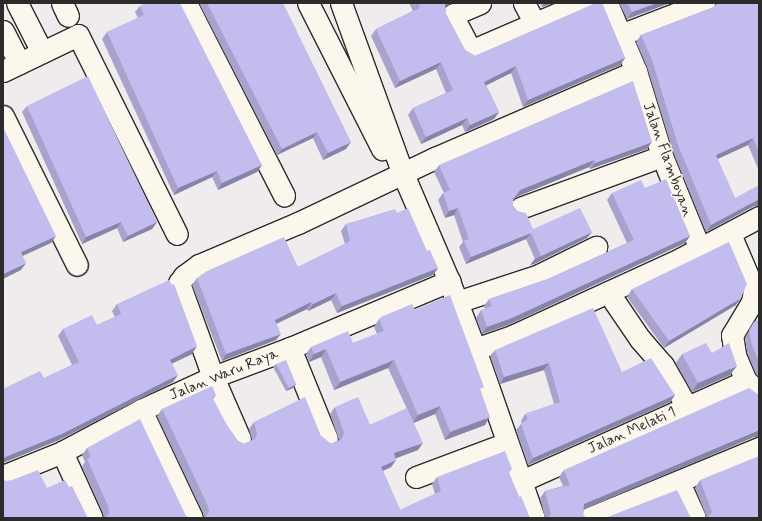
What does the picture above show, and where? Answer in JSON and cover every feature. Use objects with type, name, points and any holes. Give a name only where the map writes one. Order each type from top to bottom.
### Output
[{"type":"street","points":[[17,3],[42,52]]},
{"type":"street","points":[[186,3],[284,195]]},
{"type":"street","points":[[308,3],[384,153]]},
{"type":"street","points":[[341,3],[403,174],[449,281],[475,349],[519,482],[534,518]]},
{"type":"street","points":[[480,3],[452,15],[471,51],[582,3]]},
{"type":"street","points":[[524,3],[535,24]]},
{"type":"street","name":"Jalan Flamboyan","points":[[606,3],[636,71],[662,156],[700,249]]},
{"type":"street","points":[[620,35],[704,3]]},
{"type":"street","points":[[3,31],[11,67],[78,35],[177,234]]},
{"type":"street","points":[[240,439],[213,377],[179,283],[184,276],[199,265],[298,223],[403,174],[636,71]]},
{"type":"street","points":[[3,116],[77,265]]},
{"type":"street","points":[[520,208],[662,156]]},
{"type":"street","points":[[475,349],[512,336],[608,292],[700,249],[759,217]]},
{"type":"street","name":"Jalan Melati 1","points":[[519,482],[687,407],[752,387],[735,355],[732,335],[752,302],[754,290],[730,234]]},
{"type":"street","points":[[457,302],[539,275],[596,246]]},
{"type":"street","name":"Jalan Waru Raya","points":[[3,476],[62,452],[141,410],[213,377],[290,348],[449,281]]},
{"type":"street","points":[[608,292],[613,302],[640,339],[663,365],[687,407]]},
{"type":"street","points":[[290,348],[327,439]]},
{"type":"street","points":[[141,410],[192,518]]},
{"type":"street","points":[[416,476],[507,443]]},
{"type":"street","points":[[589,518],[759,448]]},
{"type":"street","points":[[62,452],[92,518]]},
{"type":"street","points":[[679,482],[695,518]]},
{"type":"building","points":[[145,3],[180,3],[262,165],[222,183],[217,171],[178,188],[107,32],[144,15],[140,6]]},
{"type":"building","points":[[207,3],[283,3],[351,142],[328,153],[317,132],[282,149]]},
{"type":"building","points":[[418,3],[445,3],[446,14],[465,50],[475,56],[596,3],[602,3],[625,58],[528,100],[516,66],[484,82],[499,112],[470,125],[467,118],[426,137],[413,108],[453,90],[441,62],[400,81],[376,29],[420,8]]},
{"type":"building","points":[[627,3],[657,3],[632,12]]},
{"type":"building","points":[[717,3],[759,3],[759,153],[753,138],[716,155],[735,198],[759,185],[759,199],[711,225],[678,145],[652,60],[641,35],[714,7]]},
{"type":"building","points":[[88,76],[157,222],[128,236],[121,222],[86,237],[27,106]]},
{"type":"building","points":[[633,81],[652,142],[595,163],[594,160],[520,190],[513,199],[513,206],[517,211],[526,213],[533,229],[580,208],[592,232],[539,257],[541,256],[531,233],[471,257],[464,241],[469,239],[458,208],[449,211],[443,193],[450,190],[439,165]]},
{"type":"building","points":[[3,127],[56,236],[21,252],[26,263],[3,274]]},
{"type":"building","points":[[666,179],[690,236],[512,318],[487,327],[481,310],[492,306],[489,299],[548,279],[634,240],[612,193],[641,180],[645,188]]},
{"type":"building","points":[[408,208],[427,251],[430,250],[438,268],[342,306],[336,293],[313,304],[311,302],[275,320],[281,334],[226,354],[197,278],[207,271],[284,237],[298,267],[350,241],[346,224],[395,209],[397,213]]},
{"type":"building","points":[[729,242],[747,284],[741,298],[669,341],[632,289]]},
{"type":"building","points":[[169,280],[172,285],[174,284],[197,346],[170,360],[178,375],[62,434],[3,458],[3,389],[40,371],[44,378],[79,362],[63,329],[92,315],[97,325],[121,314],[117,304]]},
{"type":"building","points":[[450,295],[484,387],[480,389],[490,417],[450,432],[440,406],[418,415],[394,360],[340,382],[326,349],[314,354],[311,347],[348,331],[353,343],[384,331],[379,319],[381,317],[412,304],[415,310]]},
{"type":"building","points":[[593,308],[622,372],[651,358],[675,395],[533,458],[521,424],[528,419],[525,414],[560,402],[549,363],[504,377],[495,350]]},
{"type":"building","points":[[759,320],[759,362],[752,345],[749,330],[754,322]]},
{"type":"building","points":[[706,343],[712,353],[729,343],[737,366],[698,383],[682,354]]},
{"type":"building","points":[[286,360],[296,384],[289,388],[276,364]]},
{"type":"building","points":[[212,386],[216,395],[212,397],[226,424],[238,441],[244,444],[255,439],[257,433],[254,422],[305,397],[321,436],[331,444],[341,440],[344,433],[335,407],[358,397],[370,425],[407,408],[423,443],[394,453],[396,460],[381,467],[400,510],[441,491],[437,477],[505,451],[512,469],[509,473],[530,518],[205,518],[209,512],[208,506],[162,409]]},
{"type":"building","points":[[749,388],[759,395],[759,430],[584,504],[583,515],[586,518],[548,518],[551,514],[545,491],[570,485],[564,470]]},
{"type":"building","points":[[140,419],[186,516],[189,518],[105,518],[109,513],[108,506],[87,459],[91,457],[87,448]]},
{"type":"building","points":[[759,456],[759,518],[707,518],[712,512],[700,480]]},
{"type":"building","points":[[38,470],[47,488],[65,480],[69,487],[72,486],[88,518],[3,518],[3,479],[6,481],[12,480]]},
{"type":"building","points":[[677,490],[691,518],[605,518]]}]
